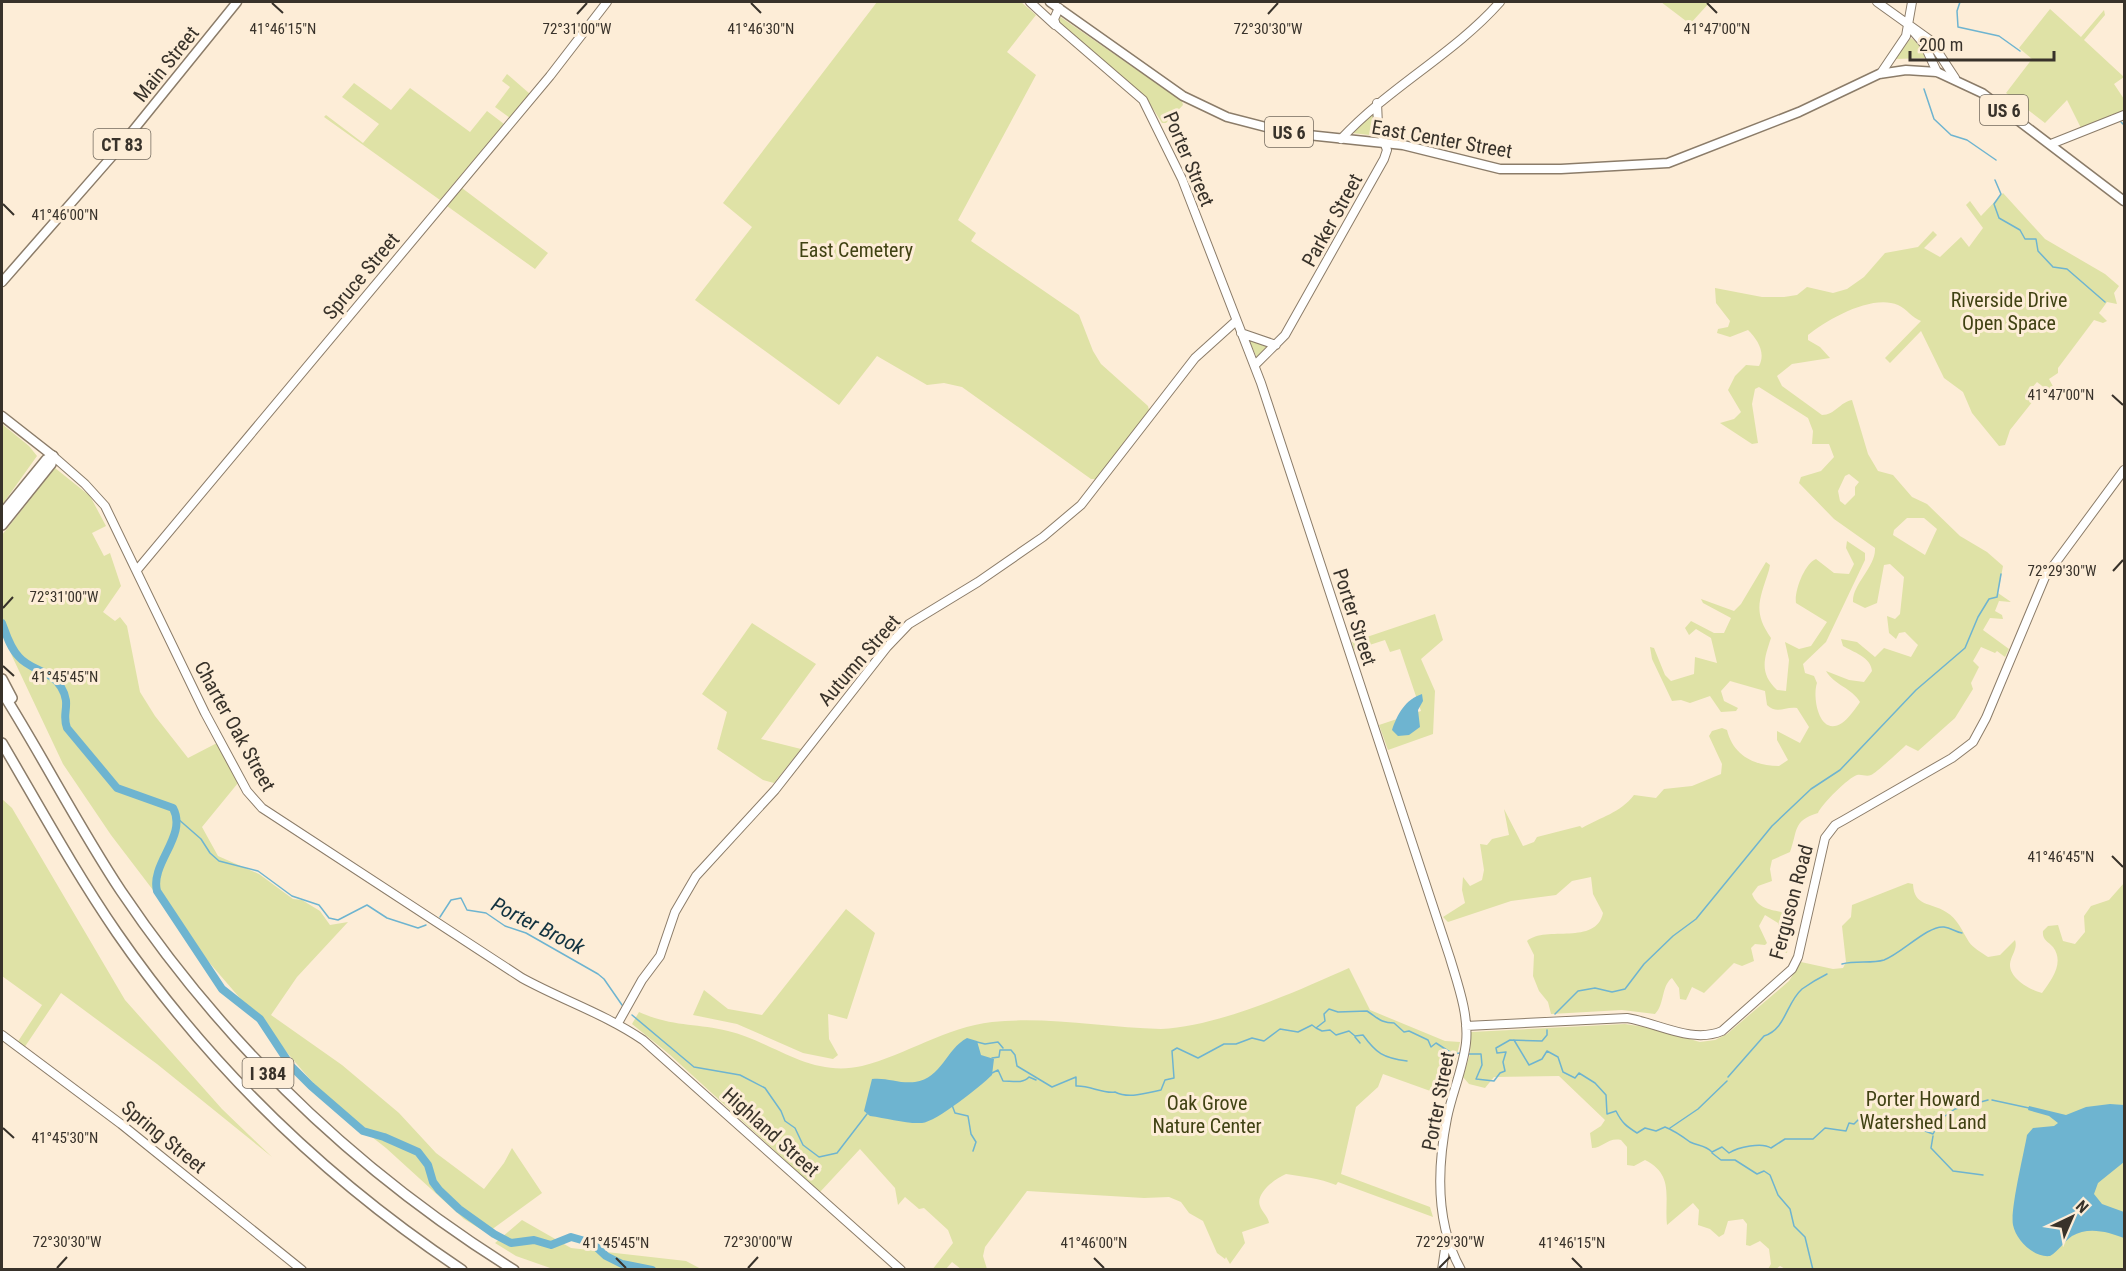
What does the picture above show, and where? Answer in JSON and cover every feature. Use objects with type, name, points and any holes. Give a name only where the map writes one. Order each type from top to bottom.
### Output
[{"type":"highway","points":[[2,514],[46,459],[53,456]]},
{"type":"highway","points":[[2,525],[51,464],[53,456]]},
{"type":"highway","points":[[2,679],[39,745],[49,772]]},
{"type":"highway","name":"I 384","points":[[2,692],[119,888],[165,953],[260,1064],[322,1126],[393,1186],[514,1269]]},
{"type":"highway","name":"I 384","points":[[2,743],[96,902],[141,966],[193,1032],[283,1127],[352,1189],[462,1269]]},
{"type":"highway","points":[[2,754],[16,778],[33,796]]},
{"type":"main road","name":"Main Street","points":[[2,282],[114,154],[237,2]]},
{"type":"main road","name":"East Center Street","points":[[1050,2],[1183,96],[1209,111],[1278,130],[1386,143],[1508,170],[1658,164],[1799,112],[1881,74],[1906,70],[1937,72],[1955,78]]},
{"type":"main road","name":"US 6","points":[[1955,78],[1982,93],[2124,201]]},
{"type":"main road","name":"Charter Oak Street","points":[[2,416],[53,456]]},
{"type":"street","name":"Spruce Street","points":[[137,570],[550,76],[607,2]]},
{"type":"street","name":"Porter Street","points":[[1030,2],[1136,93],[1149,108],[1182,179],[1255,365],[1459,987],[1466,1026],[1463,1059],[1447,1118],[1442,1155],[1441,1200],[1449,1245],[1461,1269]]},
{"type":"street","points":[[1341,139],[1377,103],[1461,38],[1500,2]]},
{"type":"street","points":[[1877,2],[1933,44],[1955,78]]},
{"type":"street","points":[[1881,74],[1909,27],[1912,2]]},
{"type":"street","points":[[1056,25],[1054,19],[1059,8]]},
{"type":"street","points":[[1909,27],[1924,44],[1937,72]]},
{"type":"street","points":[[1377,103],[1378,126],[1386,143]]},
{"type":"street","points":[[2051,144],[2124,116]]},
{"type":"street","name":"Parker Street","points":[[1255,365],[1276,345],[1309,295],[1383,159],[1387,150],[1386,143]]},
{"type":"street","name":"Autumn Street","points":[[618,1023],[660,956],[675,912],[696,876],[776,790],[887,647],[909,624],[978,582],[1043,537],[1081,505],[1189,365],[1236,321]]},
{"type":"street","points":[[1241,333],[1276,345]]},
{"type":"street","name":"Charter Oak Street","points":[[53,456],[103,502],[225,751],[247,791],[262,807],[522,978],[564,1000],[618,1023]]},
{"type":"street","name":"Ferguson Road","points":[[1466,1026],[1628,1018],[1651,1022],[1693,1037],[1709,1037],[1722,1031],[1792,969],[1798,957],[1821,849],[1829,831],[1844,820],[1952,758],[1973,742],[1986,718],[2045,577],[2124,470]]},
{"type":"street","name":"Highland Street","points":[[618,1023],[654,1049],[901,1269]]},
{"type":"street","name":"Spring Street","points":[[2,1035],[122,1124],[302,1269]]},
{"type":"street","points":[[1442,1269],[1445,1249],[1449,1245]]},
{"type":"green space","name":"East Cemetery","points":[[877,2],[1021,2],[1036,15],[1007,52],[1036,75],[958,220],[976,233],[971,241],[1079,315],[1093,351],[1101,364],[1148,406],[1149,410],[1098,479],[1091,479],[962,387],[944,383],[927,385],[877,356],[839,405],[695,300],[752,227],[723,203]]},
{"type":"green space","points":[[1661,2],[1710,2],[1690,24]]},
{"type":"green space","points":[[2050,9],[2081,37],[2104,10],[2105,15],[2084,40],[2124,77],[2114,84],[2124,99],[2124,111],[2081,128],[2067,100],[2045,123],[2006,93],[2032,59],[2019,48]]},
{"type":"green space","points":[[1059,16],[1182,101],[1183,105],[1166,123],[1162,123],[1145,96],[1059,23]]},
{"type":"green space","points":[[1911,38],[1920,45],[1927,58],[1895,59]]},
{"type":"green space","points":[[507,74],[530,94],[510,118],[495,107],[510,87],[502,81]]},
{"type":"green space","points":[[354,83],[391,110],[410,88],[470,132],[487,111],[504,124],[440,200],[324,117],[326,115],[363,143],[379,124],[342,97]]},
{"type":"green space","points":[[1373,113],[1378,136],[1352,133]]},
{"type":"green space","points":[[462,188],[548,253],[535,269],[447,206]]},
{"type":"green space","name":"Riverside Drive Open Space","points":[[2003,193],[2045,239],[2105,274],[2119,286],[2114,293],[2117,304],[2107,302],[2099,313],[2107,321],[2103,323],[2094,320],[2058,368],[2058,373],[2049,379],[2056,392],[2051,393],[2037,382],[2030,390],[2029,397],[2033,401],[2010,430],[2005,445],[1999,446],[1972,413],[1963,392],[1944,378],[1921,331],[1890,363],[1885,358],[1921,321],[1898,305],[1887,302],[1863,305],[1827,322],[1808,335],[1808,340],[1820,347],[1830,358],[1792,364],[1777,376],[1782,386],[1822,415],[1852,400],[1868,454],[1878,471],[1893,475],[1912,497],[1927,504],[1960,536],[1987,552],[2003,566],[1998,593],[2011,602],[1999,601],[1995,611],[2002,615],[2003,619],[1990,618],[1983,630],[2009,649],[2005,657],[1997,651],[1995,653],[1981,647],[1973,661],[1979,667],[1971,683],[1973,689],[1955,718],[1918,751],[1906,745],[1874,773],[1869,776],[1857,775],[1848,781],[1818,813],[1800,823],[1790,852],[1772,860],[1770,869],[1772,881],[1758,886],[1752,894],[1765,908],[1794,917],[1790,927],[1787,953],[1779,950],[1783,941],[1778,932],[1778,923],[1765,915],[1759,926],[1767,943],[1765,945],[1755,944],[1751,948],[1754,961],[1742,966],[1734,963],[1704,993],[1692,987],[1686,1000],[1680,999],[1679,988],[1672,978],[1666,986],[1655,1014],[1622,1010],[1551,1014],[1548,1002],[1539,991],[1533,976],[1534,955],[1527,941],[1546,935],[1581,932],[1599,923],[1603,913],[1593,894],[1591,877],[1572,881],[1556,895],[1511,901],[1448,922],[1443,917],[1465,903],[1462,890],[1463,877],[1470,886],[1482,880],[1484,870],[1480,844],[1487,845],[1492,839],[1509,835],[1504,809],[1523,846],[1534,842],[1537,837],[1580,826],[1582,828],[1616,810],[1634,795],[1656,798],[1664,789],[1692,786],[1721,774],[1722,764],[1709,736],[1712,731],[1722,728],[1727,730],[1734,746],[1746,757],[1761,764],[1779,766],[1788,760],[1777,740],[1777,731],[1800,743],[1809,727],[1797,708],[1778,710],[1771,708],[1767,705],[1765,691],[1730,681],[1721,691],[1724,701],[1738,708],[1736,711],[1721,712],[1710,696],[1690,703],[1681,700],[1672,701],[1652,659],[1650,647],[1654,648],[1665,675],[1671,681],[1694,674],[1695,657],[1717,663],[1711,638],[1696,629],[1689,635],[1685,628],[1691,621],[1714,633],[1724,633],[1731,618],[1703,603],[1701,599],[1734,611],[1741,604],[1766,562],[1770,565],[1759,605],[1761,620],[1771,638],[1766,653],[1765,672],[1777,690],[1786,691],[1789,660],[1785,642],[1799,649],[1811,646],[1827,622],[1796,603],[1801,578],[1808,566],[1816,559],[1834,573],[1849,574],[1854,564],[1846,548],[1847,541],[1865,553],[1865,560],[1826,642],[1803,664],[1805,673],[1814,676],[1817,683],[1817,706],[1823,721],[1834,726],[1842,723],[1860,702],[1826,671],[1849,680],[1864,682],[1872,671],[1871,666],[1861,655],[1843,646],[1841,639],[1857,642],[1875,657],[1884,648],[1911,657],[1918,645],[1905,632],[1899,633],[1896,639],[1889,633],[1887,616],[1895,619],[1900,614],[1904,577],[1890,564],[1884,565],[1877,603],[1865,608],[1853,602],[1856,589],[1872,562],[1875,548],[1834,519],[1799,483],[1801,477],[1821,471],[1834,457],[1829,444],[1812,444],[1813,431],[1808,418],[1759,387],[1755,389],[1752,404],[1758,443],[1752,444],[1720,423],[1734,419],[1741,412],[1728,390],[1735,376],[1746,365],[1759,366],[1762,356],[1758,342],[1748,330],[1730,337],[1717,333],[1718,329],[1728,327],[1730,321],[1716,303],[1715,288],[1762,297],[1797,295],[1807,287],[1833,293],[1847,289],[1864,277],[1885,253],[1918,247],[1933,231],[1937,235],[1924,248],[1940,257],[1961,237],[1969,247],[1983,228],[1966,205],[1970,201],[1981,216]],"holes":[[[1849,474],[1859,482],[1855,487],[1855,495],[1845,505],[1840,501],[1838,491],[1845,476]],[[1907,518],[1924,518],[1937,529],[1925,555],[1893,535],[1894,530]]]},
{"type":"green space","points":[[1249,340],[1267,347],[1268,348],[1257,358]]},
{"type":"green space","points":[[2,424],[29,446],[37,456],[2,505]]},
{"type":"green space","points":[[55,468],[90,496],[106,526],[92,533],[104,556],[110,553],[121,586],[103,612],[115,621],[120,617],[127,626],[140,692],[155,716],[188,758],[217,743],[238,783],[202,827],[218,856],[259,874],[293,899],[302,900],[320,911],[330,925],[348,922],[297,977],[271,1015],[342,1065],[399,1113],[436,1153],[484,1189],[504,1163],[512,1148],[542,1193],[487,1233],[464,1219],[386,1148],[340,1112],[308,1077],[201,953],[111,835],[63,764],[12,656],[2,624],[2,535]]},
{"type":"green space","points":[[1435,614],[1443,640],[1421,659],[1435,691],[1433,734],[1388,750],[1379,725],[1421,711],[1400,649],[1390,652],[1385,640],[1354,650],[1352,642]]},
{"type":"green space","points":[[752,623],[816,664],[761,739],[801,749],[774,783],[763,780],[717,749],[727,712],[702,694]]},
{"type":"green space","points":[[2,799],[12,808],[125,1000],[222,1109],[272,1157],[157,1064],[61,993],[24,1048],[17,1043],[42,1005],[2,976]]},
{"type":"green space","name":"Porter Howard Watershed Land","points":[[1908,883],[1913,884],[1916,897],[1954,918],[1971,944],[1988,957],[2000,955],[2015,940],[2016,946],[2010,964],[2013,974],[2026,986],[2042,993],[2055,971],[2058,959],[2053,947],[2044,938],[2043,931],[2048,926],[2058,925],[2063,941],[2075,944],[2085,932],[2084,916],[2091,906],[2109,900],[2124,883],[2124,1269],[1787,1270],[1780,1266],[1776,1269],[1768,1269],[1771,1264],[1769,1249],[1760,1241],[1750,1246],[1746,1245],[1747,1224],[1743,1219],[1728,1221],[1724,1234],[1719,1237],[1710,1229],[1698,1225],[1699,1210],[1693,1203],[1667,1225],[1666,1188],[1661,1173],[1645,1160],[1634,1166],[1627,1165],[1627,1147],[1621,1140],[1616,1139],[1592,1148],[1590,1133],[1601,1126],[1605,1120],[1559,1076],[1494,1077],[1485,1088],[1469,1084],[1463,1077],[1470,1054],[1471,1032],[1625,1024],[1651,1028],[1700,1042],[1715,1040],[1727,1034],[1789,981],[1801,962],[1833,969],[1843,968],[1846,962],[1842,926],[1851,917],[1852,905]]},
{"type":"green space","points":[[846,909],[875,933],[847,1019],[828,1014],[829,1039],[838,1055],[833,1059],[803,1053],[737,1024],[693,1015],[704,990],[728,1009],[762,1015]]},
{"type":"green space","name":"Oak Grove Nature Center","points":[[1349,968],[1370,1010],[1445,1041],[1460,1042],[1447,1097],[1383,1074],[1378,1087],[1356,1107],[1341,1174],[1430,1207],[1433,1217],[1338,1182],[1336,1185],[1286,1174],[1272,1182],[1263,1191],[1259,1201],[1269,1223],[1242,1232],[1245,1243],[1230,1264],[1226,1257],[1225,1259],[1217,1253],[1203,1221],[1189,1213],[1181,1202],[1169,1197],[1144,1198],[1027,1191],[985,1247],[983,1256],[987,1269],[961,1269],[952,1262],[946,1269],[932,1270],[953,1243],[948,1230],[924,1208],[919,1209],[905,1197],[898,1205],[895,1188],[860,1149],[820,1192],[669,1054],[632,1024],[639,1012],[662,1020],[728,1031],[809,1063],[843,1068],[862,1066],[958,1029],[992,1022],[1034,1020],[1161,1029],[1184,1027],[1232,1015]]},
{"type":"green space","points":[[522,1220],[571,1248],[686,1261],[701,1269],[553,1269],[516,1256],[495,1243]]},
{"type":"water","points":[[1422,694],[1423,701],[1418,710],[1420,727],[1409,735],[1398,736],[1392,730],[1400,713],[1411,700]]},
{"type":"water","points":[[967,1038],[977,1041],[981,1055],[994,1059],[992,1075],[958,1103],[937,1117],[922,1123],[870,1116],[864,1111],[872,1079],[915,1082],[924,1079],[932,1075],[954,1049]]},
{"type":"water","points":[[2124,1105],[2124,1162],[2098,1183],[2094,1194],[2102,1204],[2124,1212],[2124,1238],[2105,1232],[2085,1231],[2072,1236],[2050,1256],[2032,1251],[2022,1242],[2013,1225],[2015,1195],[2027,1135],[2033,1128],[2054,1126],[2058,1123],[2049,1116],[2028,1110],[2029,1106],[2066,1115],[2086,1107]]},
{"type":"waterway","points":[[1960,2],[1957,11],[1958,27],[1999,36],[2020,51]]},
{"type":"waterway","points":[[1924,89],[1934,119],[1951,135],[1967,140],[1996,160]]},
{"type":"waterway","points":[[2121,122],[2124,125]]},
{"type":"waterway","points":[[1995,180],[2001,194],[1994,204],[1999,218],[2020,230],[2025,239],[2036,239],[2038,251],[2053,267],[2067,269],[2105,302]]},
{"type":"waterway","points":[[1555,1014],[1578,991],[1595,988],[1612,992],[1625,989],[1644,964],[1673,936],[1696,919],[1772,826],[1811,789],[1840,770],[1916,690],[1965,648],[1978,617],[1989,599],[1997,597],[2001,574]]},
{"type":"waterway","points":[[2,623],[19,657],[57,681],[66,699],[65,723],[67,728],[117,788],[173,808],[176,829],[159,870],[156,881],[157,891],[222,989],[260,1019],[291,1066],[311,1086],[363,1131],[384,1137],[418,1152],[428,1165],[433,1182],[439,1190],[459,1209],[494,1234],[511,1243],[534,1240],[551,1245],[571,1237],[592,1243],[606,1256],[622,1264],[652,1270]]},
{"type":"waterway","name":"Porter Brook","points":[[177,818],[201,839],[210,853],[219,861],[258,871],[292,896],[319,905],[329,918],[338,920],[367,905],[387,918],[418,928],[426,925]]},
{"type":"waterway","name":"Porter Brook","points":[[440,917],[451,900],[461,898],[467,910],[486,913],[505,926],[526,933],[598,974],[622,1005]]},
{"type":"waterway","points":[[1842,964],[1884,960],[1930,930],[1944,927],[1962,933]]},
{"type":"waterway","points":[[1728,1077],[1764,1036],[1777,1028],[1792,1001],[1802,989],[1827,974]]},
{"type":"waterway","points":[[992,1058],[999,1057],[1000,1050],[1011,1050],[1015,1055],[1017,1066],[1052,1087],[1076,1077],[1076,1086],[1138,1095],[1161,1090],[1165,1080],[1174,1078],[1172,1051],[1177,1048],[1198,1058],[1224,1044],[1236,1044],[1252,1038],[1264,1041],[1280,1029],[1298,1032],[1312,1025],[1316,1028],[1325,1021],[1324,1014],[1329,1009],[1338,1012],[1367,1011],[1383,1021],[1394,1023],[1404,1032],[1409,1031],[1428,1040],[1431,1047],[1436,1043],[1453,1054],[1460,1053]]},
{"type":"waterway","name":"Porter Brook","points":[[632,1015],[694,1067],[740,1075],[765,1088],[785,1121],[795,1128],[803,1145],[819,1157],[837,1153],[867,1114]]},
{"type":"waterway","points":[[1316,1028],[1322,1031],[1330,1030],[1336,1035],[1349,1031],[1355,1036],[1363,1035],[1381,1054],[1407,1061]]},
{"type":"waterway","points":[[1469,1054],[1481,1054],[1482,1065],[1476,1079],[1494,1081],[1500,1073],[1505,1071],[1503,1062],[1506,1052],[1497,1053],[1496,1048],[1510,1040],[1542,1041],[1547,1035],[1547,1030]]},
{"type":"waterway","points":[[1355,1037],[1360,1043]]},
{"type":"waterway","points":[[1514,1040],[1529,1065],[1542,1059],[1547,1051],[1558,1057],[1563,1072],[1575,1078],[1579,1073],[1595,1083],[1606,1095],[1607,1114],[1616,1111],[1620,1119],[1637,1133],[1645,1128],[1656,1131],[1665,1127],[1712,1152],[1722,1147],[1729,1153],[1750,1146],[1762,1145],[1771,1148],[1785,1139],[1813,1139],[1825,1128],[1846,1131],[1849,1123],[1854,1124],[1858,1120],[1868,1125],[1899,1118],[1910,1128],[1921,1126],[1925,1131],[1933,1134],[1942,1118]]},
{"type":"waterway","points":[[977,1042],[985,1044],[998,1042],[1003,1048]]},
{"type":"waterway","points":[[992,1073],[998,1070],[1003,1081],[1021,1081],[1029,1077],[1036,1080]]},
{"type":"waterway","points":[[1670,1128],[1698,1109],[1727,1081]]},
{"type":"waterway","points":[[1945,1116],[1955,1109],[1988,1100]]},
{"type":"waterway","points":[[1992,1100],[2029,1108]]},
{"type":"waterway","points":[[952,1105],[955,1113],[968,1116],[971,1134],[976,1142],[973,1151]]},
{"type":"waterway","points":[[1933,1136],[1931,1148],[1953,1171],[1983,1175]]},
{"type":"waterway","points":[[1712,1153],[1721,1160],[1735,1160],[1757,1174],[1764,1171],[1770,1175],[1778,1195],[1790,1209],[1794,1226],[1805,1237],[1813,1270]]}]
